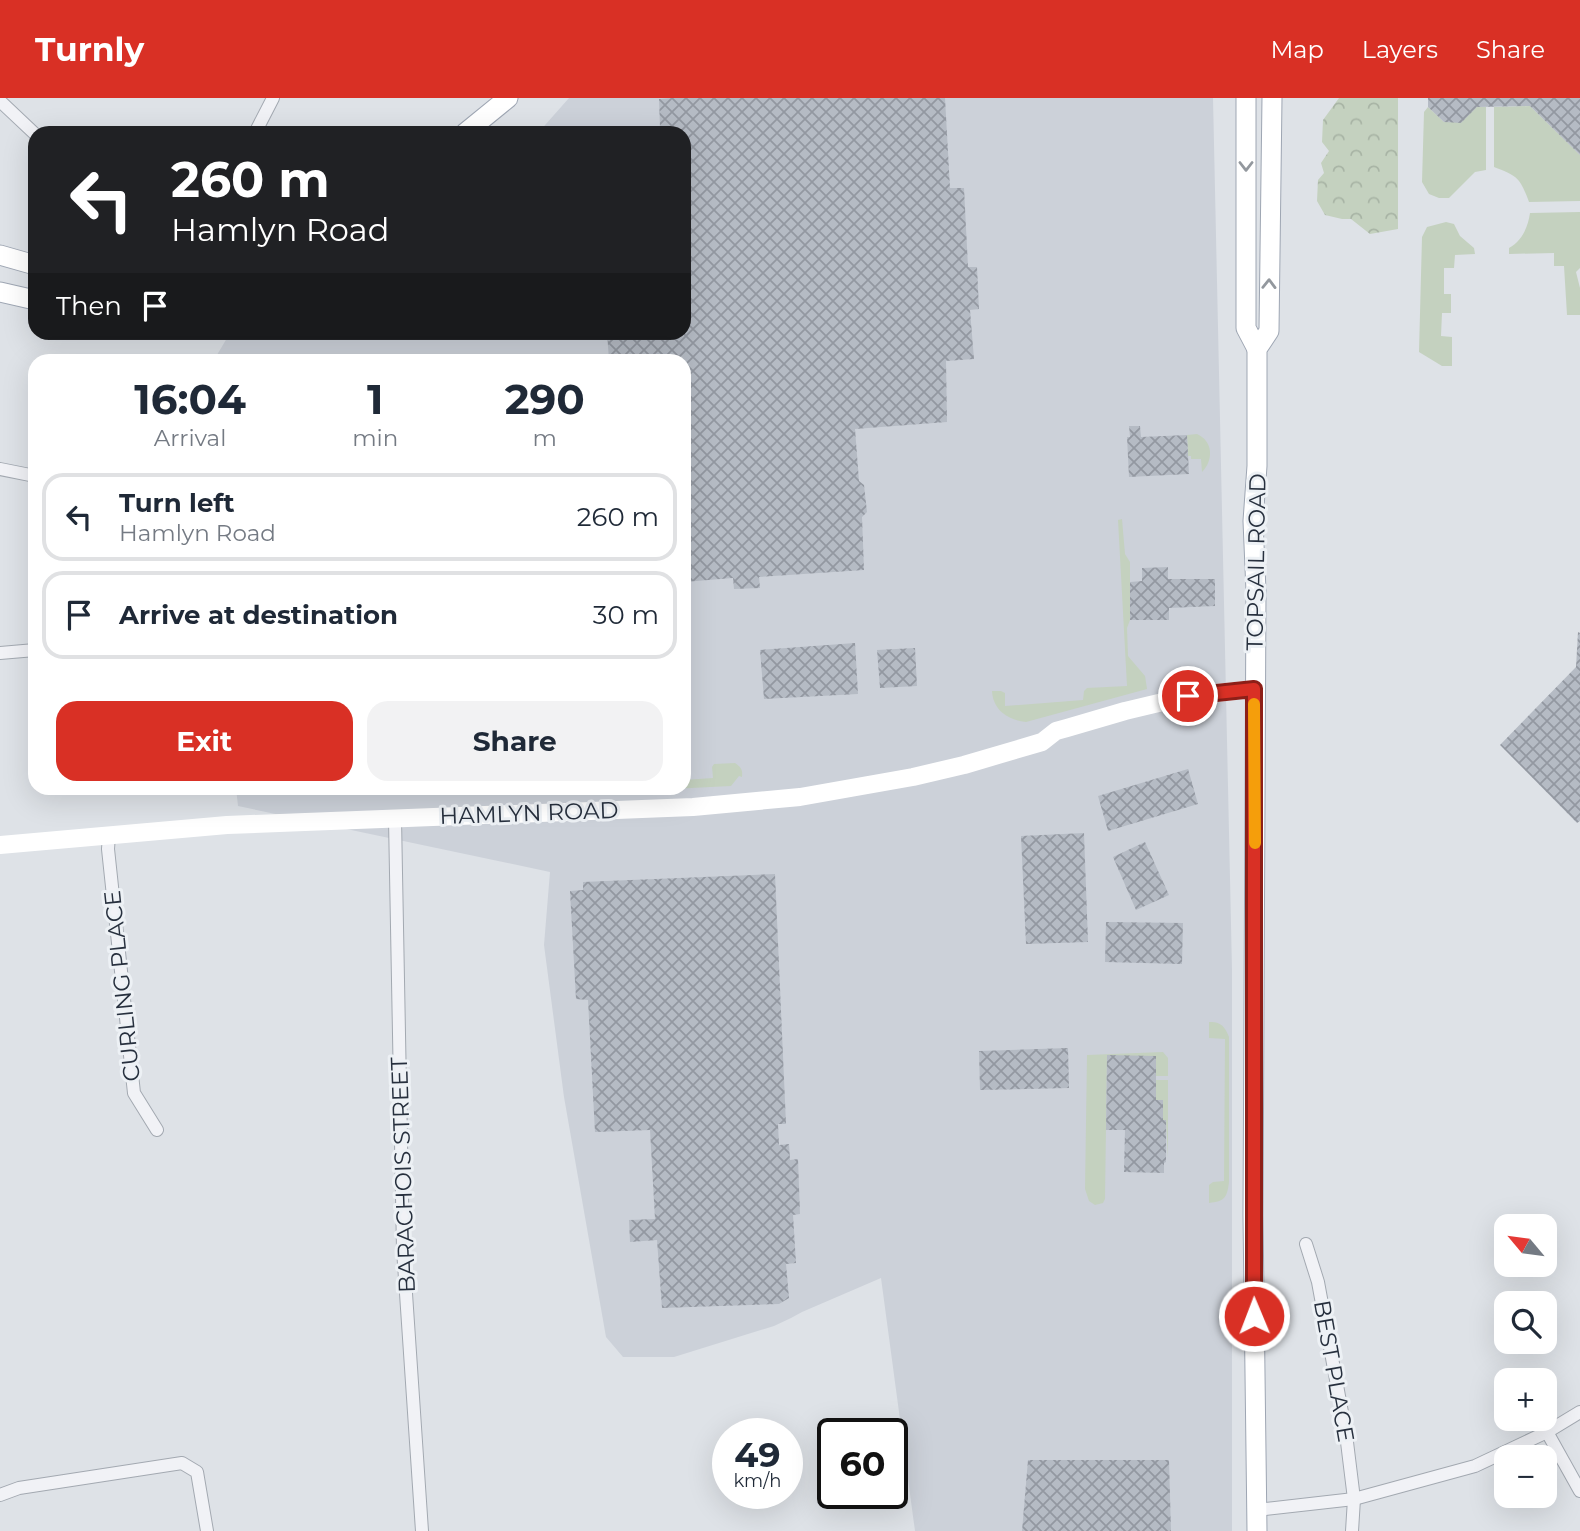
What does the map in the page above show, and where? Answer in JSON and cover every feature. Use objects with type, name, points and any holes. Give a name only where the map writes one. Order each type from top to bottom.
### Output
[{"type":"main road","points":[[474,126],[508,98]]},
{"type":"main road","name":"TOPSAIL ROAD","points":[[1246,98],[1246,328],[1257,349],[1257,466],[1253,521],[1253,1216],[1257,1531]]},
{"type":"main road","name":"TOPSAIL ROAD","points":[[1257,349],[1269,331],[1272,98]]},
{"type":"main road","points":[[0,255],[28,263]]},
{"type":"main road","points":[[0,292],[28,298]]},
{"type":"street","points":[[258,126],[273,98]]},
{"type":"street","points":[[0,101],[28,127]]},
{"type":"street","points":[[0,469],[28,475]]},
{"type":"street","points":[[0,653],[28,651]]},
{"type":"street","name":"HAMLYN ROAD","points":[[0,845],[227,825],[693,807],[800,797],[964,765],[1042,742],[1056,731],[1188,696],[1254,689]]},
{"type":"street","name":"BARACHOIS STREET","points":[[395,819],[403,1249],[422,1531]]},
{"type":"street","name":"CURLING PLACE","points":[[109,835],[108,849],[134,1093],[157,1130]]},
{"type":"street","name":"BEST PLACE","points":[[1306,1244],[1318,1282],[1346,1434],[1354,1499],[1352,1531]]},
{"type":"street","points":[[1257,1510],[1354,1499],[1475,1466],[1547,1432],[1580,1412]]},
{"type":"street","points":[[1547,1432],[1580,1491]]},
{"type":"street","points":[[0,1495],[19,1488],[182,1463],[197,1472],[207,1531]]},
{"type":"shaded area","points":[[569,98],[1213,98],[1232,970],[1232,1531],[915,1531],[908,1479],[908,1418],[900,1418],[881,1278],[774,1326],[674,1357],[623,1357],[606,1337],[564,1097],[544,945],[550,872],[238,806],[237,795],[691,795],[691,354],[218,354],[226,340],[691,340],[691,126],[544,126]]},
{"type":"green space","points":[[1339,98],[1398,98],[1398,229],[1370,234],[1351,219],[1325,215],[1317,201],[1318,180],[1324,173],[1321,163],[1329,151],[1322,142],[1323,120]]},
{"type":"green space","points":[[1530,106],[1580,155],[1580,201],[1529,202],[1517,179],[1494,167],[1494,107]]},
{"type":"green space","points":[[1428,107],[1444,122],[1477,107],[1486,107],[1486,170],[1475,172],[1449,198],[1429,194],[1422,182],[1424,112]]},
{"type":"green space","points":[[1580,212],[1580,268],[1576,272],[1580,288],[1580,315],[1567,315],[1564,266],[1554,266],[1554,253],[1509,254],[1509,248],[1524,233],[1530,213]]},
{"type":"green space","points":[[1446,222],[1454,224],[1460,236],[1474,248],[1475,254],[1455,255],[1454,268],[1444,268],[1444,294],[1451,294],[1451,313],[1442,313],[1441,336],[1452,337],[1452,366],[1442,366],[1419,352],[1422,237],[1427,227]]},
{"type":"green space","points":[[1197,434],[1206,441],[1210,451],[1209,462],[1202,472],[1201,459],[1191,459],[1191,456],[1188,456],[1187,435]]},
{"type":"green space","points":[[1122,519],[1125,554],[1130,562],[1128,656],[1145,676],[1147,689],[1026,722],[1013,719],[998,709],[992,691],[1005,693],[1005,706],[1083,700],[1087,688],[1127,686],[1118,520]]},
{"type":"green space","points":[[735,763],[741,769],[742,777],[739,776],[731,786],[691,788],[691,780],[713,778],[714,764]]},
{"type":"green space","points":[[1209,1022],[1222,1025],[1229,1037],[1229,1182],[1224,1198],[1209,1203],[1209,1185],[1224,1181],[1225,1039],[1209,1038]]},
{"type":"green space","points":[[1163,1052],[1168,1058],[1168,1076],[1156,1076],[1156,1056],[1107,1056],[1105,1199],[1103,1203],[1095,1205],[1089,1201],[1085,1189],[1087,1055]]},
{"type":"green space","points":[[1156,1080],[1168,1080],[1168,1159],[1163,1100],[1156,1100]]},
{"type":"building","points":[[945,98],[950,188],[964,188],[968,267],[977,267],[979,309],[970,310],[974,359],[946,361],[947,422],[855,429],[859,481],[864,485],[867,512],[862,517],[864,570],[759,577],[760,588],[734,589],[733,578],[691,581],[691,354],[609,354],[608,340],[691,340],[691,126],[660,126],[659,99]]},
{"type":"building","points":[[1428,98],[1580,98],[1580,155],[1530,106],[1477,107],[1461,123],[1444,122],[1428,107]]},
{"type":"building","points":[[1129,426],[1140,426],[1141,437],[1187,435],[1189,474],[1129,477]]},
{"type":"building","points":[[1168,567],[1168,579],[1215,579],[1215,606],[1169,608],[1169,620],[1130,620],[1130,582],[1142,581],[1142,568]]},
{"type":"building","points":[[1578,632],[1580,821],[1577,823],[1500,745],[1576,667]]},
{"type":"building","points":[[855,643],[858,694],[764,699],[760,650]]},
{"type":"building","points":[[915,648],[917,686],[880,688],[877,650]]},
{"type":"building","points":[[1188,769],[1198,804],[1108,831],[1098,796]]},
{"type":"building","points":[[1084,833],[1088,942],[1026,944],[1021,836]]},
{"type":"building","points":[[1145,842],[1169,895],[1136,910],[1113,857]]},
{"type":"building","points":[[775,874],[786,1124],[778,1124],[779,1145],[789,1144],[790,1160],[798,1159],[800,1214],[793,1215],[796,1263],[786,1264],[789,1298],[779,1304],[662,1308],[657,1240],[630,1242],[629,1220],[655,1219],[650,1130],[595,1132],[588,1000],[576,999],[570,891],[583,890],[583,882]]},
{"type":"building","points":[[1106,922],[1183,923],[1182,964],[1105,962]]},
{"type":"building","points":[[1068,1048],[1069,1088],[980,1090],[979,1051]]},
{"type":"building","points":[[1107,1055],[1156,1056],[1156,1100],[1163,1100],[1163,1120],[1166,1120],[1164,1173],[1124,1172],[1125,1130],[1106,1130]]},
{"type":"building","points":[[1028,1460],[1169,1460],[1171,1531],[1022,1531]]},
{"type":"slow traffic","points":[[1254,704],[1255,843]]},
{"type":"route","points":[[1188,696],[1254,689],[1254,1316]]}]
